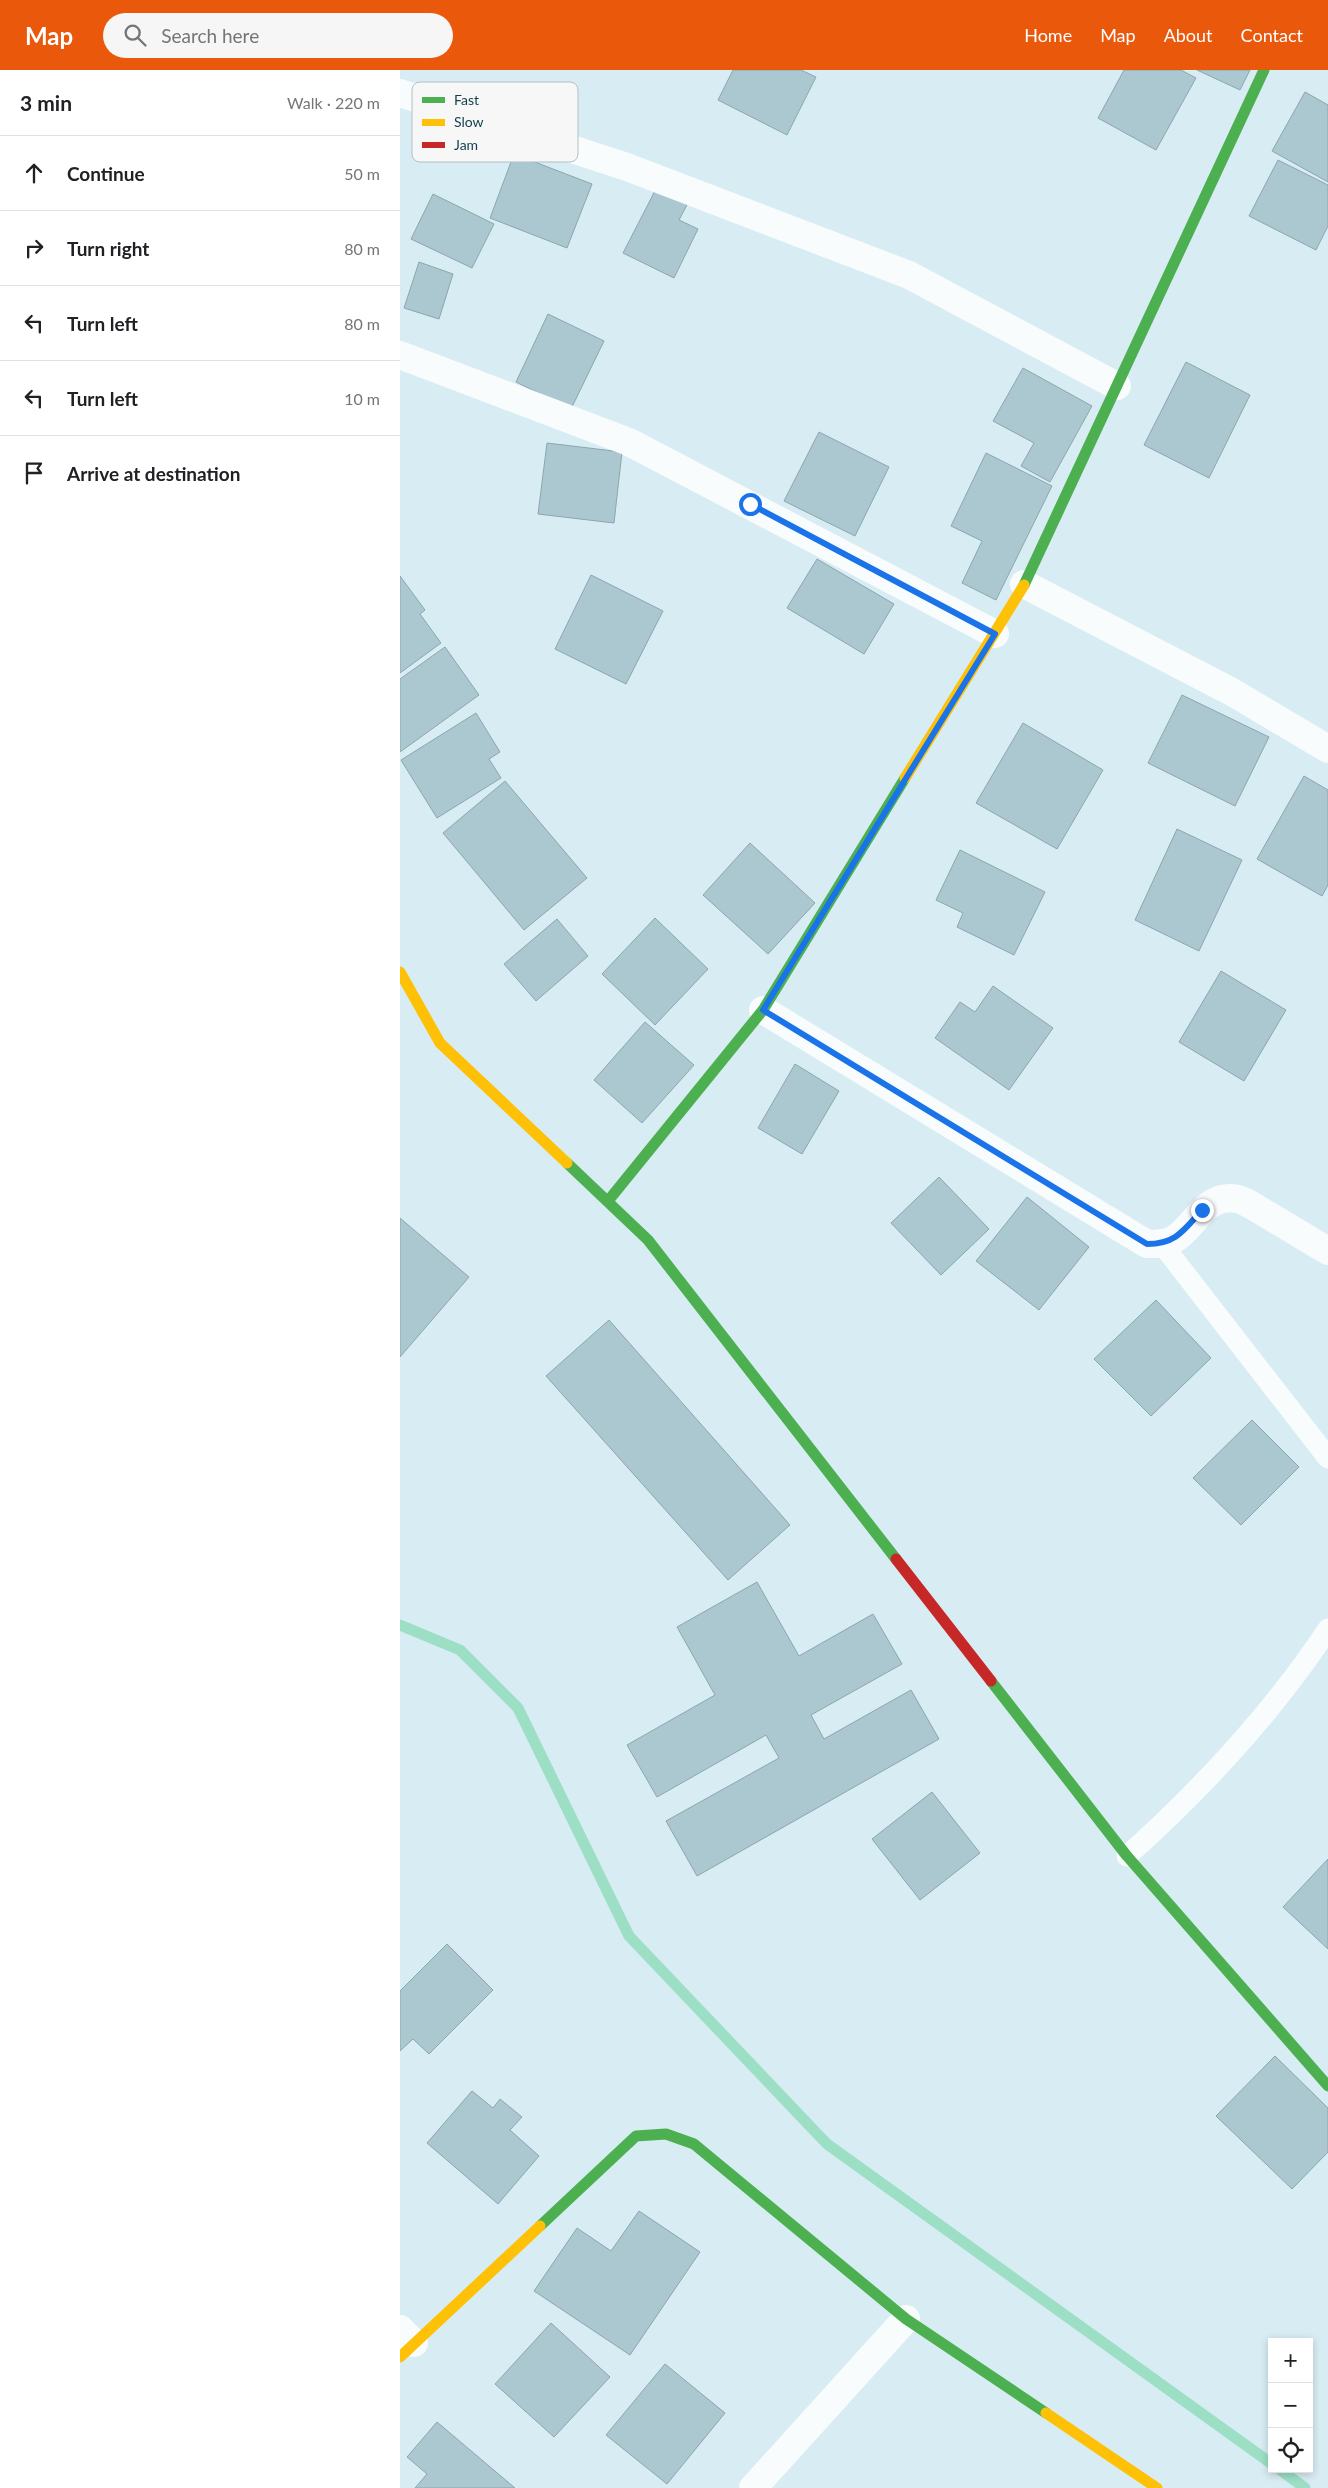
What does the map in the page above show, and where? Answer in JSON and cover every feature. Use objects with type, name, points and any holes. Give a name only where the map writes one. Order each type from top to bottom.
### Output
[{"type":"street","points":[[608,1201],[763,1010],[995,634],[1024,584],[1264,70]]},
{"type":"street","points":[[400,93],[412,97]]},
{"type":"street","points":[[578,151],[628,167],[909,275],[1118,386]]},
{"type":"street","points":[[400,355],[629,442],[995,634]]},
{"type":"street","points":[[1024,584],[1232,692],[1328,749]]},
{"type":"street","points":[[400,972],[440,1042],[648,1240],[1127,1856],[1328,2086]]},
{"type":"street","points":[[763,1010],[1147,1244],[1162,1244],[1174,1239],[1213,1202],[1226,1198],[1239,1200],[1252,1206],[1328,1250]]},
{"type":"street","points":[[405,2343],[636,2136],[650,2132],[665,2132],[680,2136],[694,2144],[906,2320],[1157,2488]]},
{"type":"street","points":[[753,2488],[906,2320]]},
{"type":"lane","points":[[1162,1244],[1328,1458]]},
{"type":"lane","points":[[1127,1856],[1174,1814],[1255,1728],[1300,1670],[1328,1629]]},
{"type":"building","points":[[733,70],[801,70],[816,77],[787,135],[718,100]]},
{"type":"building","points":[[1124,70],[1181,70],[1196,78],[1156,150],[1098,118]]},
{"type":"building","points":[[1197,70],[1250,70],[1240,90]]},
{"type":"building","points":[[1305,92],[1328,105],[1328,182],[1272,151]]},
{"type":"building","points":[[1278,160],[1328,185],[1328,226],[1316,250],[1249,216]]},
{"type":"building","points":[[511,162],[535,162],[592,184],[567,248],[490,218]]},
{"type":"building","points":[[658,185],[689,201],[679,220],[698,229],[674,278],[623,253]]},
{"type":"building","points":[[433,194],[494,224],[472,268],[411,239]]},
{"type":"building","points":[[419,262],[453,274],[439,319],[404,308]]},
{"type":"building","points":[[548,314],[604,341],[571,409],[516,382]]},
{"type":"building","points":[[1186,362],[1250,395],[1209,478],[1144,445]]},
{"type":"building","points":[[1023,368],[1092,406],[1050,482],[1021,466],[1034,443],[993,421]]},
{"type":"building","points":[[819,432],[889,467],[855,536],[784,501]]},
{"type":"building","points":[[547,443],[622,452],[614,523],[538,514]]},
{"type":"building","points":[[986,453],[1052,486],[996,600],[962,583],[982,541],[951,526]]},
{"type":"building","points":[[817,559],[894,604],[864,654],[787,608]]},
{"type":"building","points":[[591,575],[663,611],[626,684],[555,649]]},
{"type":"building","points":[[400,576],[425,610],[420,614],[441,643],[400,673]]},
{"type":"building","points":[[445,647],[479,695],[400,752],[400,679]]},
{"type":"building","points":[[1182,695],[1269,737],[1235,806],[1148,763]]},
{"type":"building","points":[[476,713],[500,752],[489,759],[501,778],[437,818],[401,760]]},
{"type":"building","points":[[1023,723],[1103,770],[1057,849],[976,803]]},
{"type":"building","points":[[1304,776],[1328,790],[1328,885],[1322,896],[1257,859]]},
{"type":"building","points":[[505,781],[587,878],[524,930],[443,833]]},
{"type":"building","points":[[1177,829],[1242,860],[1199,951],[1135,920]]},
{"type":"building","points":[[750,843],[815,903],[768,954],[703,895]]},
{"type":"building","points":[[960,850],[1045,892],[1014,955],[957,927],[963,913],[936,900]]},
{"type":"building","points":[[655,918],[708,969],[655,1025],[602,974]]},
{"type":"building","points":[[557,919],[588,956],[536,1001],[504,964]]},
{"type":"building","points":[[1221,971],[1286,1010],[1244,1081],[1179,1042]]},
{"type":"building","points":[[993,986],[1053,1028],[1009,1090],[935,1038],[960,1002],[975,1012]]},
{"type":"building","points":[[645,1022],[694,1065],[642,1123],[594,1080]]},
{"type":"building","points":[[795,1064],[839,1091],[802,1154],[758,1128]]},
{"type":"building","points":[[939,1177],[989,1229],[941,1275],[891,1223]]},
{"type":"building","points":[[1027,1197],[1089,1247],[1039,1310],[976,1261]]},
{"type":"building","points":[[400,1218],[469,1277],[400,1357]]},
{"type":"building","points":[[1156,1300],[1211,1358],[1151,1416],[1094,1359]]},
{"type":"building","points":[[609,1320],[790,1525],[728,1580],[546,1376]]},
{"type":"building","points":[[1252,1420],[1299,1467],[1241,1525],[1193,1478]]},
{"type":"building","points":[[757,1582],[799,1656],[873,1614],[902,1664],[811,1715],[824,1739],[911,1690],[939,1739],[697,1876],[666,1821],[779,1758],[766,1735],[657,1797],[627,1745],[715,1695],[677,1627]]},
{"type":"building","points":[[932,1792],[980,1853],[920,1900],[872,1839]]},
{"type":"building","points":[[1328,1859],[1328,1949],[1283,1907]]},
{"type":"building","points":[[447,1944],[493,1990],[429,2054],[413,2039],[400,2051],[400,1991]]},
{"type":"building","points":[[1275,2056],[1328,2108],[1328,2152],[1292,2189],[1216,2116]]},
{"type":"building","points":[[472,2091],[493,2108],[500,2099],[522,2117],[510,2130],[539,2156],[498,2204],[427,2143]]},
{"type":"building","points":[[639,2211],[700,2252],[630,2355],[534,2291],[577,2228],[611,2251]]},
{"type":"building","points":[[551,2323],[610,2377],[554,2437],[495,2384]]},
{"type":"building","points":[[665,2364],[725,2413],[667,2484],[606,2435]]},
{"type":"building","points":[[437,2422],[515,2488],[415,2488],[427,2474],[407,2457]]},
{"type":"waterway","points":[[400,1625],[460,1650],[518,1708],[629,1936],[827,2144],[1268,2461]]},
{"type":"waterway","points":[[1284,2473],[1305,2488]]},
{"type":"traffic: fast","points":[[1024,585],[1264,70]]},
{"type":"traffic: fast","points":[[608,1201],[763,1010],[905,778]]},
{"type":"traffic: fast","points":[[567,1163],[648,1240],[896,1559]]},
{"type":"traffic: fast","points":[[991,1681],[1127,1856],[1328,2086]]},
{"type":"traffic: fast","points":[[540,2226],[636,2136],[666,2134],[694,2144],[906,2319],[1046,2413]]},
{"type":"traffic: slow","points":[[905,778],[1024,585]]},
{"type":"traffic: slow","points":[[400,972],[440,1043],[567,1163]]},
{"type":"traffic: slow","points":[[400,2357],[540,2226]]},
{"type":"traffic: slow","points":[[1046,2413],[1157,2488]]},
{"type":"traffic: jam","points":[[896,1559],[991,1681]]},
{"type":"route","points":[[750,504],[995,634],[763,1010],[1147,1244],[1162,1244],[1174,1239],[1202,1210]]}]
